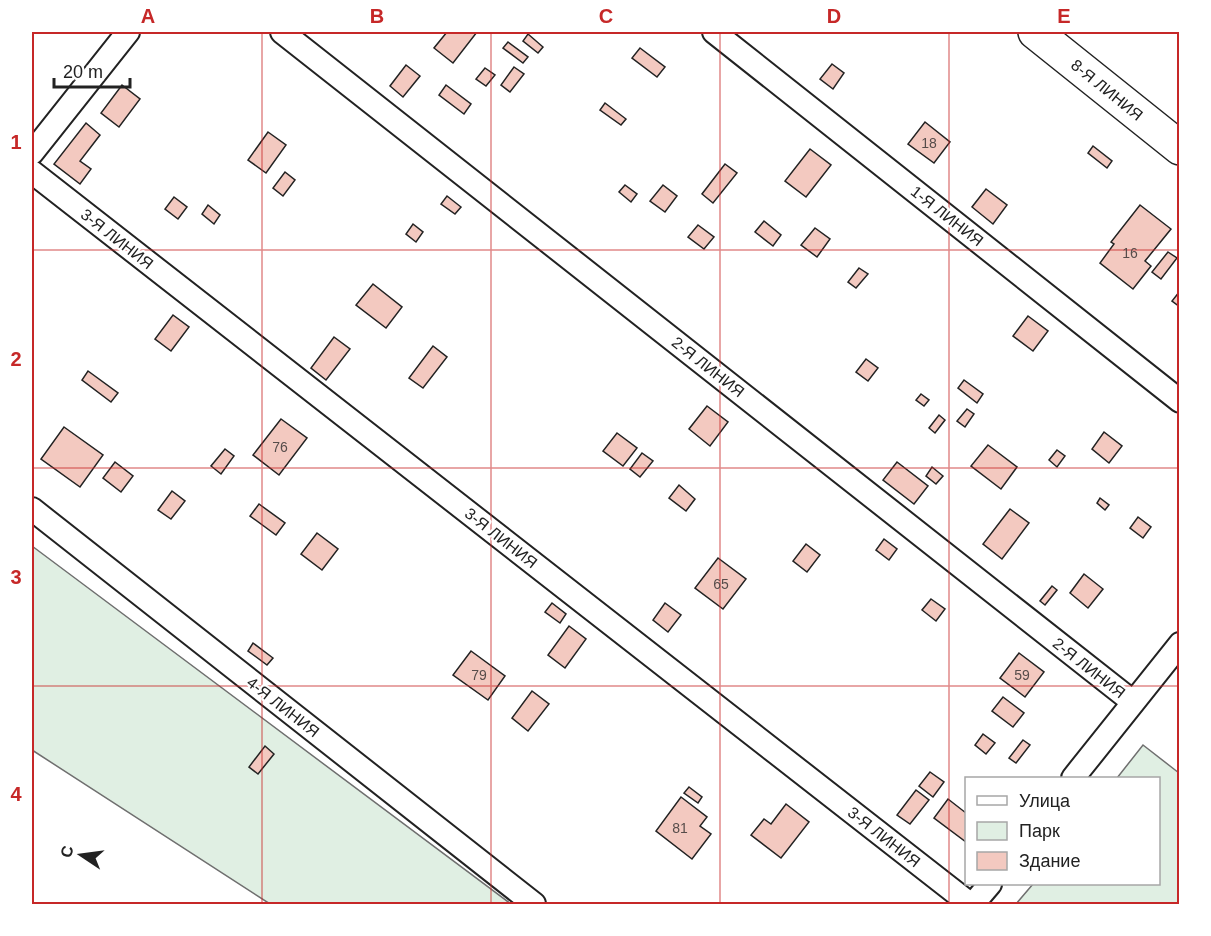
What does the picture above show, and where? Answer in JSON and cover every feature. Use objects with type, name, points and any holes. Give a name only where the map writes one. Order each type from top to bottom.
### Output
[{"type":"street","points":[[32,153],[128,32]]},
{"type":"street","name":"2-Я ЛИНИЯ","points":[[282,32],[1133,702]]},
{"type":"street","name":"1-Я ЛИНИЯ","points":[[714,32],[1179,401]]},
{"type":"street","name":"8-Я ЛИНИЯ","points":[[1035,32],[1179,148]]},
{"type":"street","name":"3-Я ЛИНИЯ","points":[[32,172],[972,904]]},
{"type":"street","name":"4-Я ЛИНИЯ","points":[[32,509],[534,904]]},
{"type":"street","points":[[1074,777],[1179,644]]},
{"type":"street","points":[[972,904],[989,885]]},
{"type":"green space","points":[[32,546],[511,904],[270,904],[32,750]]},
{"type":"green space","points":[[1143,745],[1179,773],[1179,904],[1016,904],[1032,885],[1160,885],[1160,777],[1118,777]]},
{"type":"building","points":[[447,32],[477,32],[453,63],[434,48]]},
{"type":"building","points":[[528,34],[543,47],[538,53],[523,41]]},
{"type":"building","points":[[508,42],[528,57],[523,63],[503,48]]},
{"type":"building","points":[[640,48],[665,67],[657,77],[632,58]]},
{"type":"building","points":[[832,64],[844,73],[833,89],[820,79]]},
{"type":"building","points":[[406,65],[420,76],[403,97],[390,86]]},
{"type":"building","points":[[514,67],[524,74],[510,92],[501,85]]},
{"type":"building","points":[[485,68],[495,75],[486,86],[476,79]]},
{"type":"building","points":[[122,85],[140,99],[119,127],[101,113]]},
{"type":"building","points":[[446,85],[471,104],[464,114],[439,95]]},
{"type":"building","points":[[605,103],[626,119],[621,125],[600,110]]},
{"type":"building","points":[[925,122],[950,142],[934,163],[908,144]]},
{"type":"building","points":[[86,123],[100,135],[80,161],[91,169],[80,184],[54,164]]},
{"type":"building","points":[[268,132],[286,145],[266,173],[248,160]]},
{"type":"building","points":[[1093,146],[1112,161],[1107,168],[1088,153]]},
{"type":"building","points":[[810,149],[831,165],[806,197],[785,181]]},
{"type":"building","points":[[725,164],[737,173],[713,203],[702,194]]},
{"type":"building","points":[[285,172],[295,180],[283,196],[273,188]]},
{"type":"building","points":[[625,185],[637,194],[631,202],[619,192]]},
{"type":"building","points":[[663,185],[677,196],[665,212],[650,201]]},
{"type":"building","points":[[986,189],[1007,205],[993,224],[972,207]]},
{"type":"building","points":[[447,196],[461,207],[455,214],[441,204]]},
{"type":"building","points":[[174,197],[187,207],[178,219],[165,209]]},
{"type":"building","points":[[208,205],[220,215],[214,224],[202,214]]},
{"type":"building","points":[[1140,205],[1171,229],[1145,261],[1151,266],[1133,289],[1100,263],[1114,244],[1111,242]]},
{"type":"building","points":[[764,221],[781,235],[773,246],[755,232]]},
{"type":"building","points":[[413,224],[423,232],[416,242],[406,234]]},
{"type":"building","points":[[698,225],[714,237],[704,249],[688,237]]},
{"type":"building","points":[[815,228],[830,239],[817,257],[801,245]]},
{"type":"building","points":[[1168,252],[1177,258],[1161,279],[1152,272]]},
{"type":"building","points":[[859,268],[868,274],[856,288],[848,282]]},
{"type":"building","points":[[373,284],[402,307],[386,328],[356,305]]},
{"type":"building","points":[[1180,291],[1180,307],[1172,301]]},
{"type":"building","points":[[173,315],[189,327],[171,351],[155,339]]},
{"type":"building","points":[[1028,316],[1048,331],[1033,351],[1013,336]]},
{"type":"building","points":[[334,337],[350,349],[326,380],[311,368]]},
{"type":"building","points":[[433,346],[447,357],[423,388],[409,378]]},
{"type":"building","points":[[866,359],[878,368],[868,381],[856,372]]},
{"type":"building","points":[[88,371],[118,393],[111,402],[82,380]]},
{"type":"building","points":[[964,380],[983,394],[977,403],[958,388]]},
{"type":"building","points":[[921,394],[929,400],[924,406],[916,400]]},
{"type":"building","points":[[707,406],[728,422],[710,446],[689,429]]},
{"type":"building","points":[[967,409],[974,414],[965,427],[957,421]]},
{"type":"building","points":[[939,415],[945,420],[935,433],[929,428]]},
{"type":"building","points":[[281,419],[307,438],[279,475],[253,455]]},
{"type":"building","points":[[64,427],[103,455],[80,487],[41,459]]},
{"type":"building","points":[[1104,432],[1122,446],[1109,463],[1092,449]]},
{"type":"building","points":[[617,433],[637,448],[623,466],[603,451]]},
{"type":"building","points":[[988,445],[1017,467],[1001,489],[971,466]]},
{"type":"building","points":[[225,449],[234,456],[221,474],[211,466]]},
{"type":"building","points":[[1057,450],[1065,456],[1057,467],[1049,460]]},
{"type":"building","points":[[642,453],[653,461],[640,477],[630,469]]},
{"type":"building","points":[[115,462],[133,476],[121,492],[103,478]]},
{"type":"building","points":[[897,462],[928,486],[914,504],[883,480]]},
{"type":"building","points":[[932,467],[943,476],[936,484],[926,476]]},
{"type":"building","points":[[679,485],[695,499],[686,511],[669,498]]},
{"type":"building","points":[[172,491],[185,501],[171,519],[158,510]]},
{"type":"building","points":[[1100,498],[1109,505],[1105,510],[1097,503]]},
{"type":"building","points":[[259,504],[285,523],[276,535],[250,516]]},
{"type":"building","points":[[1010,509],[1029,523],[1002,559],[983,544]]},
{"type":"building","points":[[1138,517],[1151,527],[1143,538],[1130,528]]},
{"type":"building","points":[[317,533],[338,549],[322,570],[301,554]]},
{"type":"building","points":[[884,539],[897,549],[889,560],[876,550]]},
{"type":"building","points":[[806,544],[820,555],[807,572],[793,561]]},
{"type":"building","points":[[718,558],[746,579],[723,609],[695,588]]},
{"type":"building","points":[[1084,574],[1103,589],[1088,608],[1070,593]]},
{"type":"building","points":[[1052,586],[1057,590],[1045,605],[1040,601]]},
{"type":"building","points":[[931,599],[945,609],[936,621],[922,610]]},
{"type":"building","points":[[552,603],[566,614],[560,623],[545,612]]},
{"type":"building","points":[[665,603],[681,615],[668,632],[653,620]]},
{"type":"building","points":[[569,626],[586,639],[565,668],[548,655]]},
{"type":"building","points":[[253,643],[273,658],[267,665],[248,651]]},
{"type":"building","points":[[471,651],[505,676],[488,700],[453,675]]},
{"type":"building","points":[[1019,653],[1044,672],[1025,697],[1000,678]]},
{"type":"building","points":[[532,691],[549,704],[528,731],[512,718]]},
{"type":"building","points":[[1003,697],[1024,713],[1013,727],[992,711]]},
{"type":"building","points":[[983,734],[995,743],[986,754],[975,745]]},
{"type":"building","points":[[1023,740],[1030,745],[1016,763],[1009,758]]},
{"type":"building","points":[[265,746],[274,754],[258,774],[249,767]]},
{"type":"building","points":[[930,772],[944,782],[933,797],[919,786]]},
{"type":"building","points":[[689,787],[702,797],[698,803],[684,793]]},
{"type":"building","points":[[916,790],[929,800],[910,824],[897,815]]},
{"type":"building","points":[[681,797],[707,817],[700,826],[711,834],[692,859],[656,831]]},
{"type":"building","points":[[948,799],[965,812],[965,841],[934,818]]},
{"type":"building","points":[[786,804],[809,822],[781,858],[751,835],[764,819],[771,824]]}]
